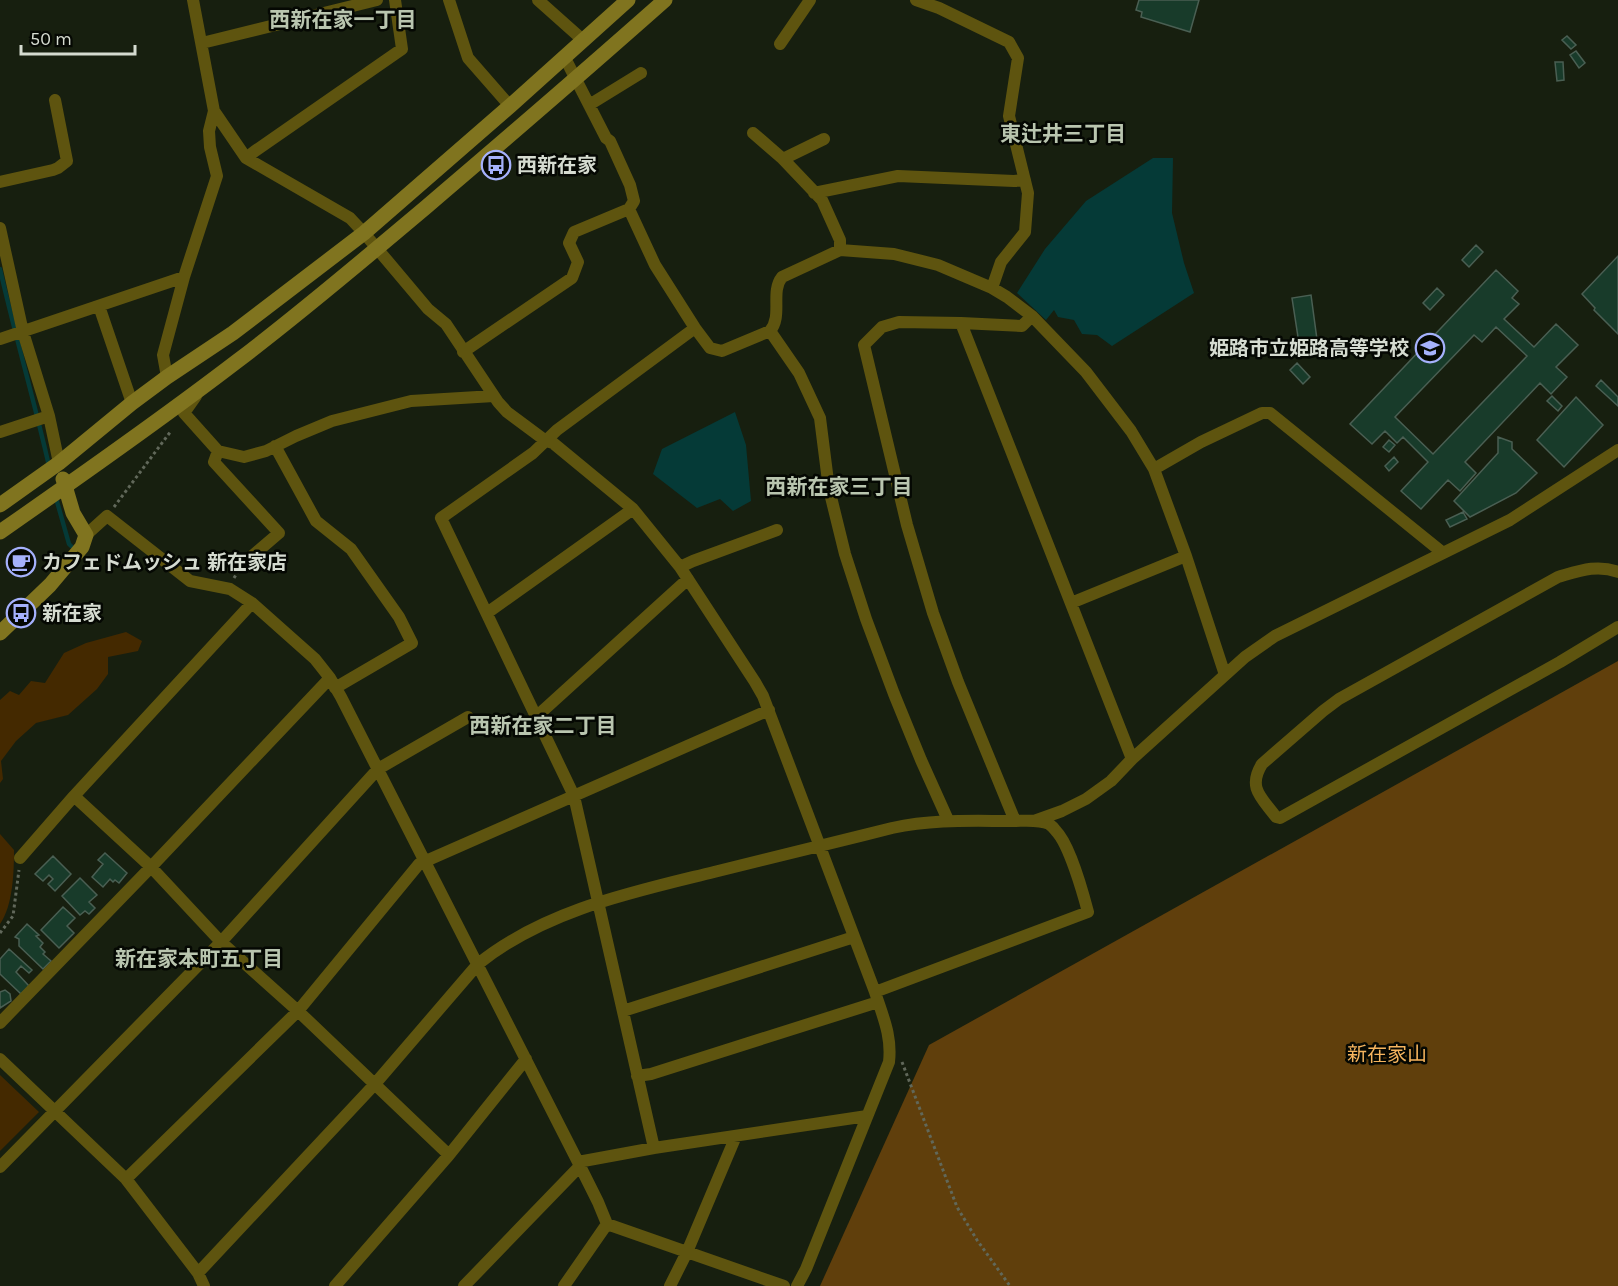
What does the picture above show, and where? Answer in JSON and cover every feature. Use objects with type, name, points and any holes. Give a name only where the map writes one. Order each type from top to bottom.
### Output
[{"type":"street","points":[[167,377],[163,355],[180,278],[216,179],[209,131],[214,111],[193,0]]},
{"type":"street","points":[[202,43],[378,0]]},
{"type":"street","points":[[246,158],[402,50],[395,0]]},
{"type":"street","points":[[449,0],[468,58],[510,106]]},
{"type":"street","points":[[538,0],[584,41]]},
{"type":"street","points":[[0,505],[59,463],[132,403],[233,333],[364,233],[628,0]]},
{"type":"street","points":[[0,532],[259,344],[377,249],[665,0]]},
{"type":"street","points":[[780,44],[810,0]]},
{"type":"street","points":[[916,0],[1009,42],[1018,58],[1009,116],[1028,193],[1025,232],[1001,262],[992,288]]},
{"type":"street","points":[[467,349],[572,278],[578,262],[570,243],[574,232],[625,210],[634,201],[630,185],[609,141],[565,58]]},
{"type":"street","points":[[589,105],[641,73]]},
{"type":"street","points":[[0,182],[53,170],[67,161],[55,100]]},
{"type":"street","points":[[214,111],[246,158],[350,218],[428,309],[446,324],[467,349],[494,396],[507,412],[552,436]]},
{"type":"street","points":[[753,133],[783,159],[822,200],[840,240],[840,250]]},
{"type":"street","points":[[783,159],[824,139]]},
{"type":"street","points":[[814,193],[898,176],[1025,180]]},
{"type":"street","points":[[625,210],[691,331],[710,348],[722,351],[770,331],[775,325],[777,283],[782,277],[840,250],[894,254],[938,265],[992,288],[1032,316],[1086,372],[1131,431],[1154,470],[1186,556],[1225,675]]},
{"type":"street","points":[[1,233],[13,335],[48,416],[64,487],[86,535]]},
{"type":"street","points":[[13,335],[180,278]]},
{"type":"street","points":[[99,306],[132,403]]},
{"type":"street","points":[[1015,821],[958,682],[933,613],[907,525],[864,345],[882,327],[898,322],[1022,326],[1032,316]]},
{"type":"street","points":[[961,323],[1132,759]]},
{"type":"street","points":[[654,1148],[574,796],[441,518],[534,453],[552,436],[691,331]]},
{"type":"street","points":[[770,331],[799,373],[820,418],[829,489],[845,554],[894,694],[948,820]]},
{"type":"street","points":[[204,385],[184,412],[218,451],[244,457],[266,451],[332,421],[411,401],[494,396]]},
{"type":"street","points":[[1154,470],[1201,442],[1262,413],[1270,412],[1443,553]]},
{"type":"street","points":[[0,432],[48,416]]},
{"type":"street","points":[[552,436],[553,443],[633,509],[680,567],[755,682],[769,710],[889,1035],[888,1062],[797,1286]]},
{"type":"street","points":[[0,1023],[333,683],[412,643],[399,616],[351,549],[316,521],[275,446]]},
{"type":"street","points":[[218,451],[214,462],[279,533],[251,557]]},
{"type":"street","points":[[1033,821],[1062,811],[1086,799],[1111,781],[1132,759],[1245,657],[1275,636],[1510,520],[1618,451]]},
{"type":"street","points":[[487,613],[633,509]]},
{"type":"street","points":[[0,633],[50,585],[82,547],[86,535],[107,516],[190,581],[230,589],[252,603],[315,659],[333,683],[478,964],[607,1224],[784,1286]]},
{"type":"street","points":[[680,567],[777,530]]},
{"type":"street","points":[[1071,603],[1186,556]]},
{"type":"street","points":[[1618,572],[1587,568],[1558,577],[1339,699],[1262,764],[1256,774],[1255,783],[1258,794],[1276,817],[1280,818],[1560,662],[1618,627]]},
{"type":"street","points":[[536,717],[688,579]]},
{"type":"street","points":[[20,858],[252,603]]},
{"type":"street","points":[[126,1179],[298,1011],[419,864],[769,710]]},
{"type":"street","points":[[0,1167],[221,942],[378,769],[468,717]]},
{"type":"street","points":[[74,796],[151,867],[221,942],[298,1011],[449,1155]]},
{"type":"street","points":[[198,1273],[374,1085],[478,964],[492,952],[528,931],[598,902],[919,822],[1033,821],[1049,824],[1064,841],[1088,912],[876,997],[651,1074],[637,1076]]},
{"type":"street","points":[[623,1011],[854,937]]},
{"type":"street","points":[[0,1059],[126,1179],[198,1273],[204,1286]]},
{"type":"street","points":[[335,1286],[449,1155],[526,1059]]},
{"type":"street","points":[[468,1285],[579,1164],[654,1148],[867,1116]]},
{"type":"street","points":[[670,1286],[687,1252],[736,1136]]},
{"type":"street","points":[[564,1286],[607,1224]]},
{"type":"path","points":[[107,516],[184,412]]},
{"type":"path","points":[[230,589],[240,566],[251,557]]},
{"type":"path","points":[[0,933],[13,916],[20,858]]},
{"type":"path","points":[[890,1049],[901,1060],[957,1207],[1010,1286]]},
{"type":"shaded area","points":[[126,632],[142,641],[138,651],[108,657],[108,674],[97,689],[68,715],[36,723],[16,741],[1,761],[3,779],[0,783],[0,700],[10,691],[19,695],[31,681],[45,683],[64,653],[86,643]]},
{"type":"shaded area","points":[[0,834],[14,850],[10,898],[0,924]]},
{"type":"shaded area","points":[[0,1075],[39,1112],[0,1151]]},
{"type":"green space","name":"新在家山","points":[[1618,661],[1618,1286],[820,1286],[929,1045]]},
{"type":"water","points":[[1153,158],[1173,158],[1172,213],[1194,293],[1112,346],[1097,335],[1082,334],[1074,320],[1058,317],[1054,310],[1046,320],[1017,293],[1045,249],[1086,201]]},
{"type":"water","points":[[735,412],[746,445],[751,501],[733,511],[720,499],[697,508],[653,474],[662,449]]},
{"type":"building","points":[[1139,0],[1199,0],[1190,32],[1141,17],[1142,12],[1136,10]]},
{"type":"building","points":[[1567,36],[1576,45],[1571,49],[1562,40]]},
{"type":"building","points":[[1576,51],[1585,63],[1579,68],[1570,55]]},
{"type":"building","points":[[1555,62],[1563,62],[1564,80],[1557,81]]},
{"type":"building","points":[[1476,245],[1483,252],[1469,267],[1462,260]]},
{"type":"building","points":[[1618,256],[1618,334],[1582,294]]},
{"type":"building","points":[[1496,270],[1518,291],[1512,298],[1519,304],[1504,319],[1534,347],[1556,324],[1578,345],[1556,367],[1567,377],[1551,394],[1540,383],[1465,462],[1476,473],[1460,491],[1448,480],[1421,509],[1401,491],[1428,462],[1403,437],[1397,443],[1385,431],[1372,444],[1350,424]],"holes":[[[1496,327],[1527,356],[1433,454],[1395,417],[1474,335],[1482,342]]]},
{"type":"building","points":[[1437,288],[1444,295],[1430,310],[1423,303]]},
{"type":"building","points":[[1311,295],[1318,347],[1300,350],[1292,298]]},
{"type":"building","points":[[1297,363],[1310,377],[1303,384],[1290,370]]},
{"type":"building","points":[[1601,380],[1618,397],[1618,406],[1596,386]]},
{"type":"building","points":[[1552,396],[1562,406],[1558,411],[1547,401]]},
{"type":"building","points":[[1576,397],[1603,425],[1564,467],[1537,440]]},
{"type":"building","points":[[1498,437],[1512,442],[1512,449],[1537,473],[1516,493],[1470,517],[1454,501],[1498,453]]},
{"type":"building","points":[[1389,440],[1395,445],[1389,452],[1383,447]]},
{"type":"building","points":[[1394,457],[1398,462],[1389,471],[1385,466]]},
{"type":"building","points":[[1463,512],[1467,519],[1450,527],[1446,520]]},
{"type":"building","points":[[105,853],[127,873],[119,883],[110,879],[103,887],[92,877],[103,864],[98,860]]},
{"type":"building","points":[[53,856],[71,874],[55,891],[48,884],[53,879],[49,875],[43,881],[35,874]]},
{"type":"building","points":[[80,878],[97,895],[89,902],[95,908],[89,914],[85,911],[80,915],[62,896]]},
{"type":"building","points":[[63,907],[75,918],[67,926],[74,933],[59,948],[41,930]]},
{"type":"building","points":[[27,924],[39,935],[36,936],[43,943],[40,947],[45,952],[43,954],[51,961],[43,969],[19,946],[19,939],[15,937]]},
{"type":"building","points":[[9,949],[32,970],[29,973],[21,966],[16,972],[29,986],[21,994],[0,974],[0,959]]},
{"type":"building","points":[[5,990],[10,994],[11,1001],[0,1008],[0,992]]},
{"type":"waterway","points":[[0,269],[49,466]]},
{"type":"waterway","points":[[56,498],[71,546]]},
{"type":"place","name":"西新在家","points":[[496,165]]},
{"type":"place","name":"姫路市立姫路高等学校","points":[[1430,348]]},
{"type":"place","name":"カフェドムッシュ 新在家店","points":[[21,562]]},
{"type":"place","name":"新在家","points":[[21,613]]},
{"type":"district","name":"西新在家一丁目","points":[[343,20]]},
{"type":"district","name":"東辻井三丁目","points":[[1063,134]]},
{"type":"district","name":"西新在家三丁目","points":[[839,487]]},
{"type":"district","name":"西新在家二丁目","points":[[543,726]]},
{"type":"district","name":"新在家本町五丁目","points":[[199,959]]}]
